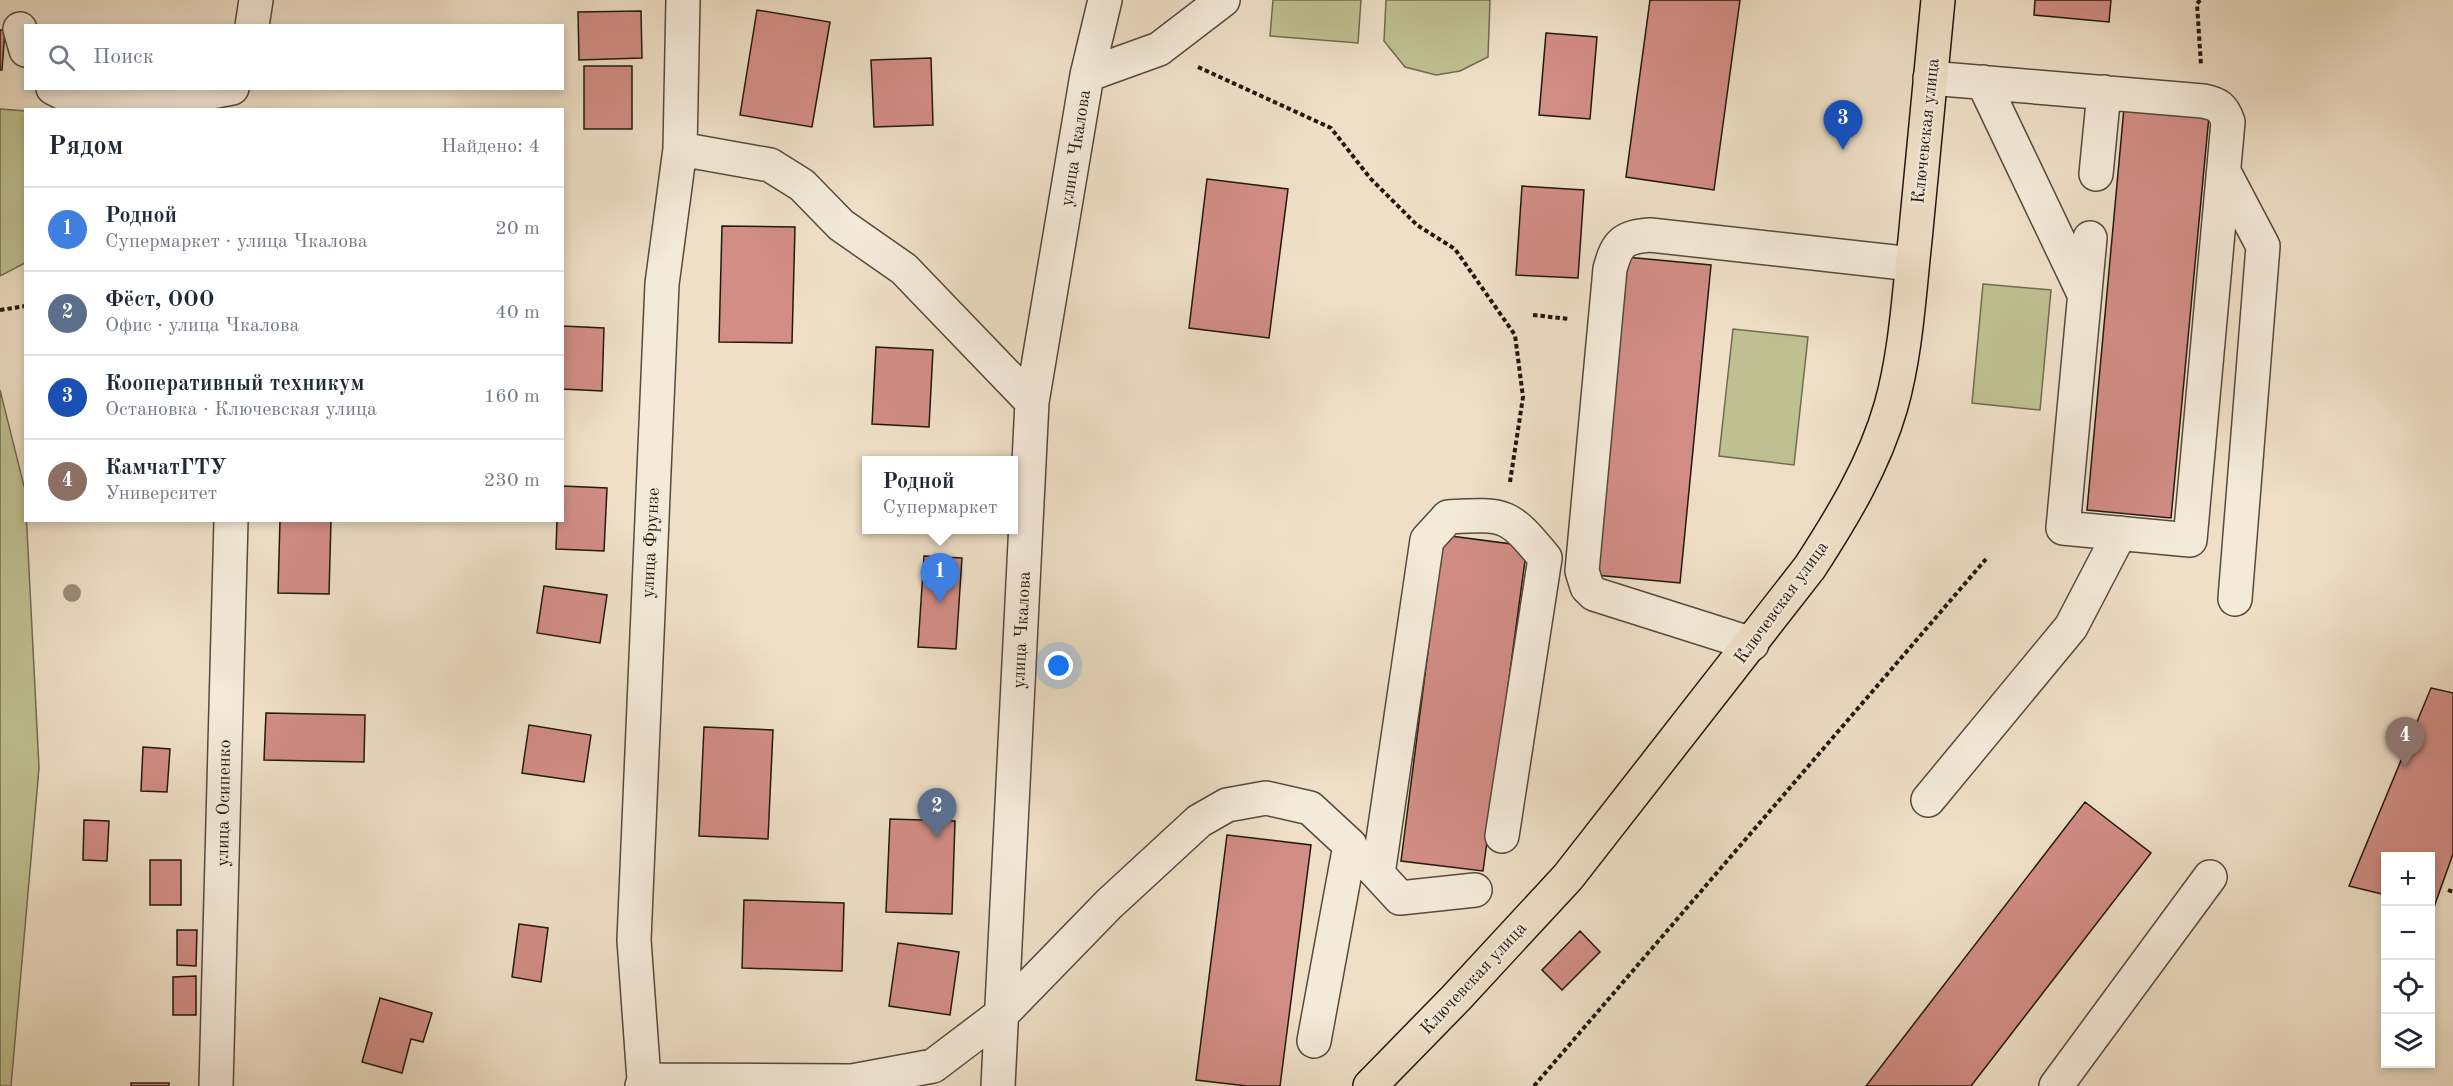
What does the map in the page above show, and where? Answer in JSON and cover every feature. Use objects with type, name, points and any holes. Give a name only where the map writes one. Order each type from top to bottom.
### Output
[{"type":"main road","name":"Ключевская улица","points":[[1370,1086],[1456,998],[1568,876],[1752,644],[1810,567],[1844,514],[1884,429],[1897,384],[1912,264],[1938,0]]},
{"type":"street","points":[[252,24],[256,0]]},
{"type":"street","name":"улица Фрунзе","points":[[643,1083],[634,928],[662,284],[680,149],[683,0]]},
{"type":"street","name":"улица Чкалова","points":[[998,1086],[1032,402],[1087,75],[1105,0]]},
{"type":"street","points":[[1087,75],[1159,49],[1223,0]]},
{"type":"street","points":[[1930,78],[2203,101],[2216,104],[2224,110],[2228,122],[2190,540],[2062,528],[2090,238]]},
{"type":"street","points":[[1983,82],[2085,295]]},
{"type":"street","points":[[57,90],[67,95],[159,102],[222,90]]},
{"type":"street","points":[[244,108],[245,90]]},
{"type":"street","points":[[2096,174],[2104,92]]},
{"type":"street","points":[[680,149],[770,165],[802,185],[841,225],[904,269],[1032,402]]},
{"type":"street","points":[[2224,172],[2263,246],[2235,599]]},
{"type":"street","points":[[1752,644],[1594,594],[1587,587],[1582,571],[1610,269],[1615,249],[1631,236],[1650,235],[1912,264]]},
{"type":"street","points":[[1377,874],[1427,540],[1448,517],[1495,515],[1520,527],[1545,558],[1502,836]]},
{"type":"street","name":"улица Осипенко","points":[[216,1086],[231,522]]},
{"type":"street","points":[[1928,800],[2070,627],[2120,533]]},
{"type":"street","points":[[643,1083],[852,1081],[933,1066],[1003,1013],[1109,904],[1199,821],[1227,805],[1266,798],[1310,808],[1350,845],[1400,898],[1475,890]]},
{"type":"street","points":[[1314,1041],[1350,845]]},
{"type":"street","points":[[2056,1086],[2210,877]]},
{"type":"path","points":[[2200,0],[2198,4],[2203,101]]},
{"type":"path","points":[[1159,49],[1277,101],[1331,128],[1370,178],[1417,225],[1455,249],[1515,335],[1522,397],[1504,519]]},
{"type":"path","points":[[0,310],[24,306]]},
{"type":"path","points":[[1534,1086],[1986,559]]},
{"type":"path","points":[[2448,890],[2453,892]]},
{"type":"green space","points":[[1273,0],[1361,0],[1358,43],[1270,36]]},
{"type":"green space","points":[[1386,0],[1490,0],[1488,57],[1460,71],[1436,75],[1405,67],[1384,41]]},
{"type":"green space","points":[[0,109],[24,111],[24,264],[0,276]]},
{"type":"green space","points":[[1983,284],[2051,290],[2040,410],[1972,403]]},
{"type":"green space","points":[[1733,329],[1808,337],[1794,465],[1719,456]]},
{"type":"green space","points":[[0,390],[24,486],[24,522],[27,522],[39,768],[11,1086],[0,1086]]},
{"type":"building","points":[[1650,0],[1740,0],[1714,190],[1626,177]]},
{"type":"building","points":[[2035,0],[2111,0],[2109,22],[2034,15]]},
{"type":"building","points":[[757,10],[830,22],[812,127],[740,115]]},
{"type":"building","points":[[641,11],[642,58],[579,60],[578,12]]},
{"type":"building","points":[[0,30],[5,30],[2,70],[0,70]]},
{"type":"building","points":[[1546,33],[1597,37],[1590,119],[1539,115]]},
{"type":"building","points":[[931,58],[933,125],[874,127],[871,60]]},
{"type":"building","points":[[584,66],[632,66],[632,129],[584,129]]},
{"type":"building","points":[[2124,108],[2209,116],[2171,518],[2087,510]]},
{"type":"building","points":[[1207,179],[1288,189],[1269,338],[1189,328]]},
{"type":"building","points":[[1522,186],[1584,190],[1578,278],[1516,275]]},
{"type":"building","points":[[722,226],[795,227],[792,343],[719,342]]},
{"type":"building","points":[[1626,257],[1711,265],[1680,583],[1595,575]]},
{"type":"building","points":[[564,326],[604,328],[602,391],[564,389]]},
{"type":"building","points":[[876,347],[933,350],[929,427],[872,424]]},
{"type":"building","points":[[564,486],[607,488],[604,551],[556,549],[557,522],[564,522]]},
{"type":"building","points":[[280,522],[331,522],[329,594],[278,593]]},
{"type":"building","points":[[1443,535],[1527,546],[1483,871],[1401,861]]},
{"type":"building","points":[[924,556],[962,558],[956,649],[918,647]]},
{"type":"building","points":[[544,586],[607,595],[600,643],[537,633]]},
{"type":"building","points":[[2431,688],[2453,693],[2453,854],[2435,904],[2435,852],[2381,852],[2381,894],[2349,886]]},
{"type":"building","points":[[266,713],[365,715],[364,762],[264,760]]},
{"type":"building","points":[[529,725],[591,735],[584,782],[522,773]]},
{"type":"building","points":[[704,727],[773,730],[768,839],[699,836]]},
{"type":"building","points":[[143,747],[170,749],[167,792],[141,791]]},
{"type":"building","points":[[2085,802],[2151,853],[1971,1086],[1866,1086]]},
{"type":"building","points":[[890,819],[955,821],[952,914],[886,912]]},
{"type":"building","points":[[84,820],[109,821],[107,861],[83,860]]},
{"type":"building","points":[[1227,835],[1311,845],[1280,1086],[1247,1086],[1196,1080]]},
{"type":"building","points":[[150,860],[181,860],[181,905],[150,905]]},
{"type":"building","points":[[744,900],[844,903],[842,971],[742,968]]},
{"type":"building","points":[[519,924],[548,928],[541,982],[512,977]]},
{"type":"building","points":[[177,930],[197,930],[196,966],[177,965]]},
{"type":"building","points":[[1580,931],[1600,952],[1562,990],[1542,970]]},
{"type":"building","points":[[898,943],[959,952],[950,1015],[889,1006]]},
{"type":"building","points":[[196,976],[196,1015],[173,1015],[173,977]]},
{"type":"building","points":[[380,998],[432,1013],[423,1042],[411,1039],[402,1073],[362,1062]]},
{"type":"building","points":[[131,1083],[169,1083],[169,1086],[131,1086]]},
{"type":"place","name":"Кооперативный техникум","points":[[1843,150]]},
{"type":"place","name":"Родной","points":[[940,603]]},
{"type":"place","name":"КамчатГТУ","points":[[2405,767]]},
{"type":"place","name":"Фёст, ООО","points":[[937,838]]}]
